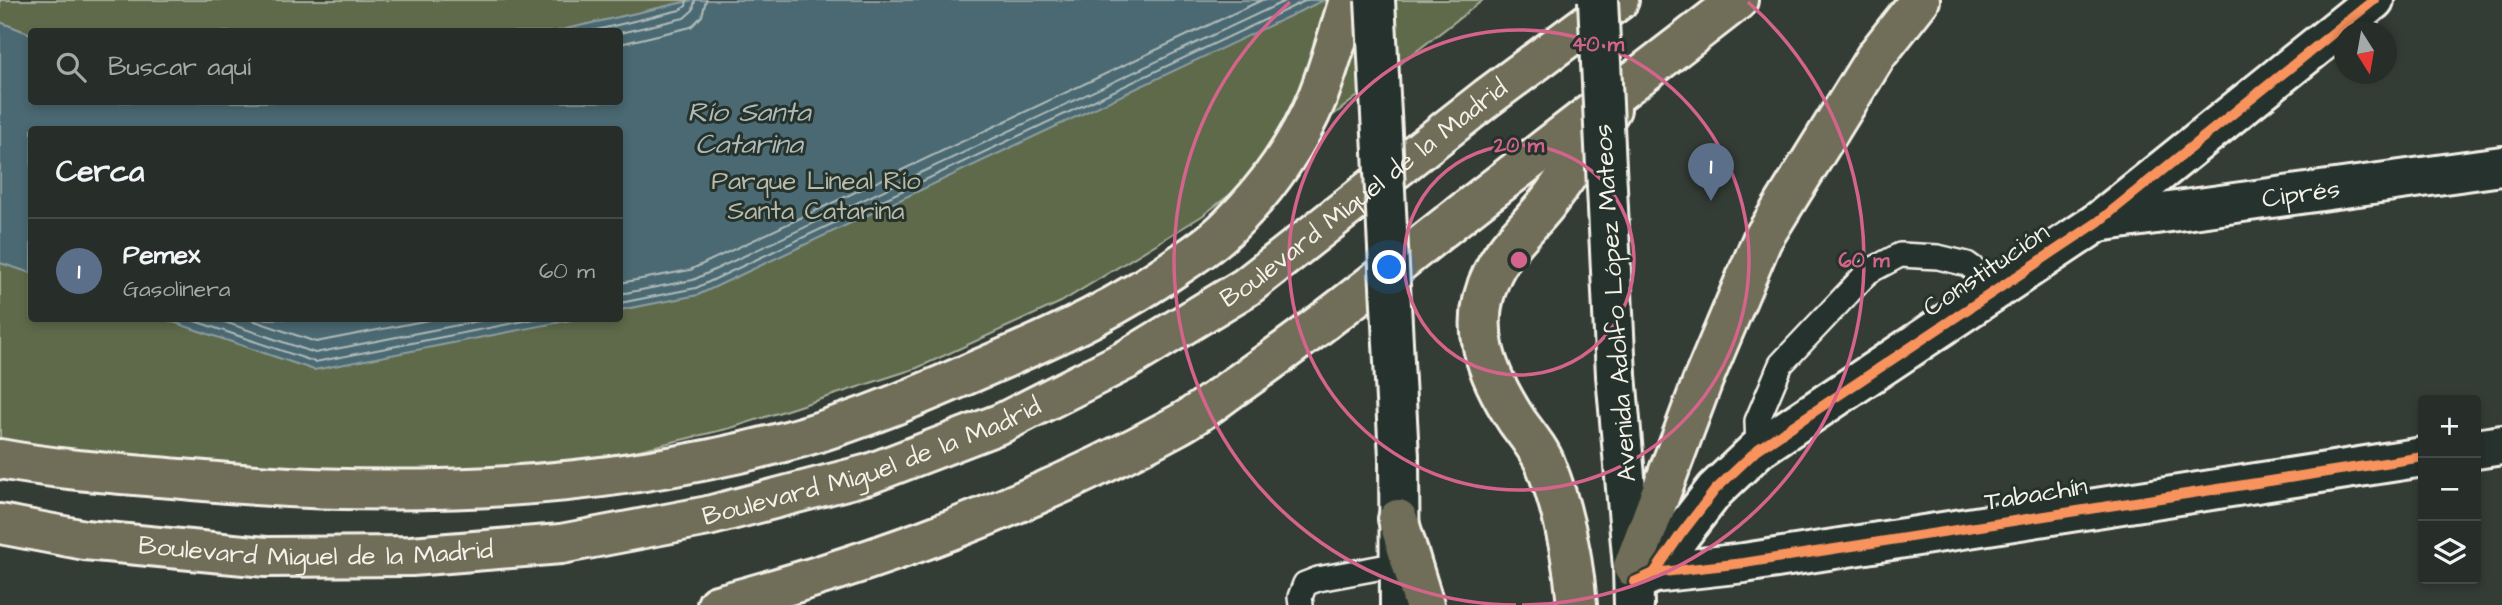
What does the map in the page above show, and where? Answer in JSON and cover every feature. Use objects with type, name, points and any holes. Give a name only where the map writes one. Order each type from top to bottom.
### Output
[{"type":"highway","points":[[0,459],[39,466],[254,486],[393,490],[521,486],[647,471],[718,458],[805,436],[904,402],[1078,327],[1160,278],[1229,227],[1278,168],[1299,133],[1318,97],[1349,0]]},
{"type":"highway","name":"Boulevard Miguel de la Madrid","points":[[0,524],[85,540],[266,557],[411,556],[561,544],[708,516],[869,474],[1002,423],[1126,360],[1246,287],[1488,97],[1619,0]]},
{"type":"highway","points":[[717,605],[763,593],[906,546],[1020,502],[1179,425],[1306,337],[1541,150],[1738,0]]},
{"type":"highway","points":[[1639,582],[1703,380],[1762,240],[1877,56],[1920,0]]},
{"type":"highway","points":[[1577,605],[1564,516],[1545,462],[1506,403],[1484,355],[1479,334],[1491,275],[1501,257],[1568,175],[1624,89]]},
{"type":"highway","points":[[1398,519],[1424,605]]},
{"type":"street","points":[[1376,0],[1399,457],[1400,605]]},
{"type":"street","name":"Avenida Adolfo López Mateos","points":[[1598,0],[1616,375],[1639,582]]},
{"type":"street","name":"Constitución","points":[[1639,582],[1715,490],[1758,449],[2098,222],[2374,0]]},
{"type":"street","name":"Ciprés","points":[[2098,222],[2502,166]]},
{"type":"street","points":[[2481,448],[2502,445]]},
{"type":"street","name":"Tabachín","points":[[1639,582],[1744,563],[2418,458]]},
{"type":"lane","points":[[1758,449],[1757,421],[1781,364],[1868,272],[1900,255],[1938,257],[1967,264],[2000,288]]},
{"type":"lane","points":[[1301,605],[1300,597],[1305,584],[1318,579],[1399,564]]},
{"type":"green space","name":"Parque Lineal Río Santa Catarina","points":[[0,0],[1483,0],[1202,216],[1061,302],[917,368],[731,428],[576,465],[437,486],[0,446]]},
{"type":"water","name":"Río Santa Catarina","points":[[693,0],[1324,0],[698,295],[623,309],[623,126],[28,126],[28,272],[0,263],[0,22],[28,33],[28,105],[623,105],[623,28],[570,28]]},
{"type":"water","points":[[173,322],[561,322],[314,370]]},
{"type":"cycle path","points":[[1634,582],[1654,573],[1715,490],[1758,449],[2098,222],[2374,0]]},
{"type":"cycle path","points":[[1654,573],[1744,563],[2418,458]]},
{"type":"place","name":"Pemex","points":[[1711,201]]}]
